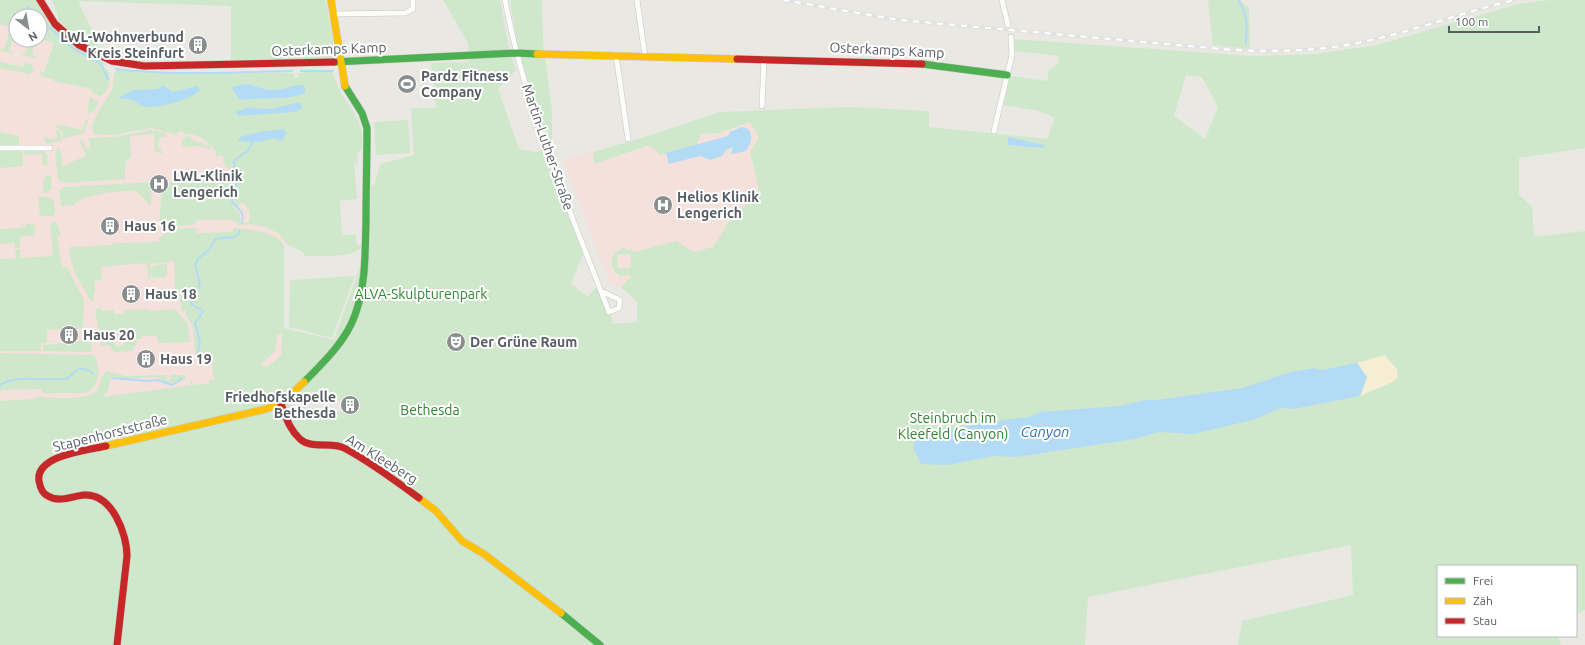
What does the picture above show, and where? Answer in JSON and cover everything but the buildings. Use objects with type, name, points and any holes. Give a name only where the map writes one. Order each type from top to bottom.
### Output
[{"type":"street","name":"Osterkamps Kamp","points":[[40,0],[55,24],[79,45],[102,57],[128,64],[196,66],[340,63],[516,53],[934,64],[1007,74]]},
{"type":"street","points":[[281,404],[334,351],[345,335],[355,316],[361,295],[365,267],[367,128],[362,113],[344,84],[331,0]]},
{"type":"street","points":[[333,14],[404,13],[414,9],[413,0]]},
{"type":"street","name":"Martin-Luther-Straße","points":[[505,0],[516,53],[551,164],[609,312],[619,308],[620,300],[601,290]]},
{"type":"street","points":[[637,0],[644,56]]},
{"type":"street","points":[[1002,0],[1008,25]]},
{"type":"street","points":[[994,131],[1012,55],[1010,37]]},
{"type":"street","points":[[616,55],[628,139]]},
{"type":"street","points":[[762,106],[764,59]]},
{"type":"street","points":[[0,148],[50,148]]},
{"type":"street","name":"Stapenhorststraße","points":[[117,645],[127,560],[126,542],[118,523],[107,505],[99,498],[89,495],[60,500],[47,496],[40,489],[38,478],[44,466],[54,458],[86,449],[266,409],[281,404]]},
{"type":"street","name":"Am Kleeberg","points":[[281,404],[290,428],[301,440],[313,445],[325,444],[343,447],[408,490],[436,511],[462,541],[484,554],[540,595],[600,645]]},
{"type":"shaded area","name":"LWL-Klinik Lengerich","points":[[0,13],[8,14],[8,48],[48,48],[48,27],[98,72],[140,82],[322,241],[282,245],[281,356],[270,365],[214,376],[220,384],[192,385],[88,399],[0,401]]},
{"type":"shaded area","name":"Helios Klinik Lengerich","points":[[750,121],[759,138],[750,151],[760,195],[733,215],[713,247],[694,252],[675,241],[638,269],[621,287],[610,284],[563,159],[593,152],[594,164],[650,145],[700,134],[719,133]]},
{"type":"green space","points":[[0,0],[36,0],[40,8],[8,8],[8,26],[0,24]]},
{"type":"green space","points":[[52,0],[326,0],[336,60],[231,60],[231,6],[78,1],[100,47],[97,51],[86,45],[57,20],[58,16]]},
{"type":"green space","name":"Steinbruch im Kleefeld (Canyon)","points":[[443,0],[500,0],[509,48],[516,70],[498,89],[519,149],[536,152],[543,150],[578,239],[583,254],[571,284],[588,297],[598,285],[613,321],[612,324],[637,322],[637,302],[621,287],[632,275],[620,276],[616,273],[613,269],[611,261],[615,253],[623,248],[635,252],[676,241],[694,252],[713,247],[733,215],[760,195],[750,151],[759,138],[750,122],[719,133],[701,134],[696,146],[660,155],[650,145],[594,164],[593,152],[648,136],[720,112],[848,107],[929,111],[929,127],[1047,139],[1055,118],[1040,111],[1004,105],[1010,76],[1047,81],[1049,70],[1058,64],[1059,56],[1015,51],[1014,39],[1252,56],[1316,54],[1377,45],[1518,4],[1551,0],[1585,0],[1585,148],[1519,158],[1519,195],[1532,207],[1534,237],[1585,231],[1585,610],[1577,614],[1577,565],[1437,565],[1437,637],[1557,637],[1561,645],[1238,645],[1242,621],[1353,595],[1351,545],[1088,597],[1085,645],[0,645],[0,401],[35,399],[35,397],[68,398],[85,396],[92,394],[97,390],[103,375],[107,371],[126,376],[167,375],[167,380],[171,379],[171,375],[185,375],[185,379],[184,381],[179,380],[170,384],[162,382],[158,377],[125,379],[111,376],[108,391],[102,397],[192,385],[189,381],[192,381],[193,385],[209,384],[209,379],[215,380],[213,376],[212,361],[208,361],[208,356],[195,357],[193,327],[185,313],[187,309],[183,312],[181,308],[180,290],[175,290],[174,261],[150,264],[151,279],[148,279],[147,263],[101,267],[102,280],[96,281],[94,278],[94,301],[91,301],[74,272],[69,250],[71,246],[89,247],[112,245],[114,243],[160,242],[158,239],[166,233],[186,228],[196,228],[196,233],[233,232],[233,228],[262,232],[277,238],[284,247],[284,328],[334,340],[360,267],[368,267],[371,185],[374,185],[380,164],[414,155],[411,108],[436,108],[431,63],[469,62],[468,43]],"holes":[[[1186,75],[1202,77],[1218,107],[1205,139],[1174,116]],[[630,254],[631,267],[618,269],[617,255]],[[282,333],[281,356],[270,365],[263,367],[262,364],[275,351],[277,335]],[[295,396],[312,401],[345,400],[345,412],[293,406],[282,401]]]},
{"type":"green space","points":[[510,0],[542,0],[543,42],[552,111],[552,154],[518,50]]},
{"type":"green space","points":[[1208,0],[1240,0],[1249,8],[1250,49],[1213,45]]},
{"type":"green space","points":[[48,21],[74,45],[105,62],[104,67],[109,72],[109,79],[107,89],[103,94],[99,96],[91,92],[92,89],[53,81],[53,79],[41,76],[40,71],[44,72],[54,43],[48,41]]},
{"type":"green space","points":[[8,35],[8,48],[11,48],[10,50],[14,53],[0,51],[0,49],[5,48]]},
{"type":"green space","points":[[27,48],[34,48],[32,55],[37,57],[36,59],[20,54],[26,53]]},
{"type":"green space","points":[[0,62],[24,67],[25,62],[31,64],[34,70],[29,74],[0,68]]},
{"type":"green space","points":[[115,70],[199,73],[293,73],[295,78],[298,77],[298,73],[322,71],[332,72],[341,93],[358,120],[362,132],[363,148],[357,154],[357,168],[354,159],[357,199],[340,201],[342,235],[356,235],[357,245],[362,245],[361,248],[342,255],[304,256],[303,252],[288,245],[278,233],[262,226],[249,224],[238,225],[237,221],[233,222],[233,220],[196,220],[195,224],[162,229],[159,226],[162,188],[167,187],[167,182],[224,179],[228,183],[239,182],[237,167],[230,170],[224,164],[223,155],[216,156],[216,151],[210,144],[198,136],[185,134],[184,132],[177,132],[177,135],[152,128],[112,135],[94,134],[92,129],[93,124],[98,112],[110,94]],"holes":[[[242,203],[245,205],[250,214],[249,220],[248,223],[241,223],[240,214],[233,206],[237,207]]]},
{"type":"green space","points":[[90,96],[99,103],[93,112],[87,114]]},
{"type":"green space","points":[[86,118],[88,122],[84,133],[63,139],[62,131],[56,127],[57,124],[83,130]]},
{"type":"green space","points":[[408,120],[410,153],[376,155],[374,122]]},
{"type":"green space","points":[[56,128],[60,131],[62,140],[47,144],[44,137],[53,139],[57,138]]},
{"type":"green space","points":[[150,130],[167,133],[165,137],[160,137],[157,145],[163,153],[159,154],[159,152],[155,152],[154,134],[130,136],[131,158],[126,160],[127,165],[125,165],[125,179],[64,183],[58,179],[55,153],[57,149],[59,148],[63,160],[61,162],[63,166],[85,156],[86,154],[79,140],[84,141],[86,149],[91,147],[88,138],[115,137]]},
{"type":"green space","points":[[0,132],[19,136],[19,145],[0,146]]},
{"type":"green space","points":[[185,136],[192,137],[192,141],[194,140],[200,143],[201,142],[206,147],[208,144],[212,149],[197,146],[183,147],[182,139],[185,139]]},
{"type":"green space","points":[[44,150],[48,164],[43,166],[42,154],[24,155],[23,151]]},
{"type":"green space","points":[[0,151],[22,151],[23,166],[0,168]]},
{"type":"green space","points":[[47,175],[51,176],[52,189],[47,193],[44,193],[43,180]]},
{"type":"green space","points":[[154,182],[152,183],[151,206],[136,191],[130,191],[112,192],[92,196],[78,201],[74,205],[61,206],[59,191],[64,187]]},
{"type":"green space","points":[[38,197],[47,197],[54,201],[55,212],[53,216],[40,216]]},
{"type":"green space","points":[[53,222],[57,223],[61,236],[57,237],[62,267],[67,267],[84,300],[83,328],[47,330],[47,341],[54,341],[41,344],[41,350],[39,351],[0,351],[0,259],[16,258],[15,249],[20,249],[21,258],[53,256],[50,225]]},
{"type":"green space","points":[[23,223],[23,227],[26,226],[26,223],[35,225],[35,235],[20,237],[20,248],[15,248],[15,243],[0,244],[0,229],[21,228]]},
{"type":"green space","points":[[167,264],[167,275],[165,277],[152,278],[151,269],[154,265]]},
{"type":"green space","points":[[355,276],[332,338],[289,327],[290,280]]},
{"type":"green space","points":[[99,307],[102,311],[114,310],[114,314],[124,314],[124,310],[149,309],[149,311],[175,309],[188,324],[190,342],[158,343],[157,336],[141,336],[142,339],[126,340],[124,336],[118,334],[113,338],[113,342],[116,346],[122,346],[126,341],[138,341],[132,351],[114,352],[109,345],[101,346],[95,310]]},
{"type":"green space","points":[[91,340],[92,352],[43,351],[43,345]]},
{"type":"green space","points":[[0,353],[94,355],[98,365],[97,382],[91,390],[86,393],[43,393],[41,389],[1,390],[0,394]]},
{"type":"sand","points":[[1385,355],[1397,369],[1398,377],[1393,382],[1360,396],[1367,377],[1357,363]]},
{"type":"water","points":[[246,84],[271,90],[280,90],[303,85],[306,91],[296,96],[243,100],[239,99],[231,87]]},
{"type":"water","points":[[163,85],[173,92],[197,86],[200,90],[196,94],[181,101],[162,106],[145,107],[129,99],[120,99],[121,96],[133,90],[158,89]]},
{"type":"water","points":[[300,103],[302,108],[296,112],[239,116],[235,112],[247,108],[272,109]]},
{"type":"water","points":[[742,127],[748,129],[751,135],[746,151],[731,154],[733,147],[726,150],[722,156],[710,160],[700,156],[669,164],[666,153],[728,136],[730,132]]},
{"type":"water","points":[[283,129],[286,132],[283,140],[279,141],[274,138],[260,142],[238,141],[240,137],[245,135]]},
{"type":"water","points":[[1008,137],[1044,145],[1044,148],[1008,145]]},
{"type":"water","name":"Canyon","points":[[1357,363],[1367,377],[1360,396],[1293,409],[1280,408],[1256,419],[1194,434],[1158,432],[1135,439],[1016,457],[994,456],[947,465],[921,464],[913,448],[917,428],[922,433],[928,434],[987,422],[1029,417],[1041,412],[1119,406],[1145,400],[1156,400],[1242,388],[1291,372],[1314,368],[1322,370]]},
{"type":"waterway","points":[[1238,0],[1244,10],[1245,15],[1247,26],[1246,43]]},
{"type":"waterway","points":[[48,26],[74,49],[100,63],[108,79]]},
{"type":"waterway","points":[[116,69],[182,73],[292,71]]},
{"type":"waterway","points":[[301,71],[333,71]]},
{"type":"waterway","points":[[242,223],[243,215],[232,202],[237,182],[234,162],[248,151],[253,141]]},
{"type":"waterway","points":[[198,352],[200,343],[195,323],[203,312],[191,303],[200,284],[195,265],[199,258],[210,249],[215,239],[234,237],[239,234],[239,230]]},
{"type":"waterway","points":[[0,385],[22,379],[64,379],[71,376],[78,369],[87,370],[93,373]]},
{"type":"waterway","points":[[112,378],[148,381],[157,380],[172,385],[181,378]]},
{"type":"railway","points":[[783,0],[899,20],[1233,50],[1268,51],[1320,49],[1354,44],[1389,36],[1479,9],[1515,0]]},
{"type":"traffic: fast","points":[[334,62],[516,53],[537,54]]},
{"type":"traffic: fast","points":[[922,64],[1007,75]]},
{"type":"traffic: fast","points":[[304,382],[319,367],[346,334],[359,304],[363,281],[367,128],[362,113],[345,86]]},
{"type":"traffic: fast","points":[[561,613],[600,645]]},
{"type":"traffic: slow","points":[[331,0],[345,86]]},
{"type":"traffic: slow","points":[[537,54],[737,59]]},
{"type":"traffic: slow","points":[[106,446],[266,409],[281,404],[304,382]]},
{"type":"traffic: slow","points":[[419,498],[436,511],[462,541],[484,554],[561,613]]},
{"type":"traffic: jam","points":[[40,0],[55,24],[79,45],[112,61],[144,66],[334,62]]},
{"type":"traffic: jam","points":[[737,59],[922,64]]},
{"type":"traffic: jam","points":[[281,404],[290,427],[300,439],[310,444],[333,445],[344,448],[373,465],[419,498]]},
{"type":"traffic: jam","points":[[106,446],[76,452],[54,460],[45,465],[40,472],[39,481],[43,492],[52,498],[61,499],[84,495],[94,496],[103,501],[116,516],[124,537],[127,556],[117,645]]},
{"type":"place","name":"LWL-Wohnverbund Kreis Steinfurt","points":[[198,45]]},
{"type":"place","name":"Pardz Fitness Company","points":[[407,84]]},
{"type":"place","name":"LWL-Klinik Lengerich","points":[[159,184]]},
{"type":"place","name":"Helios Klinik Lengerich","points":[[663,205]]},
{"type":"place","name":"Haus 16","points":[[110,226]]},
{"type":"place","name":"Haus 18","points":[[131,294]]},
{"type":"place","name":"Haus 20","points":[[69,335]]},
{"type":"place","name":"Der Grüne Raum","points":[[456,342]]},
{"type":"place","name":"Haus 19","points":[[146,359]]},
{"type":"place","name":"Friedhofskapelle Bethesda","points":[[350,405]]},
{"type":"park label","name":"ALVA-Skulpturenpark","points":[[421,294]]},
{"type":"park label","name":"Bethesda","points":[[430,410]]}]
